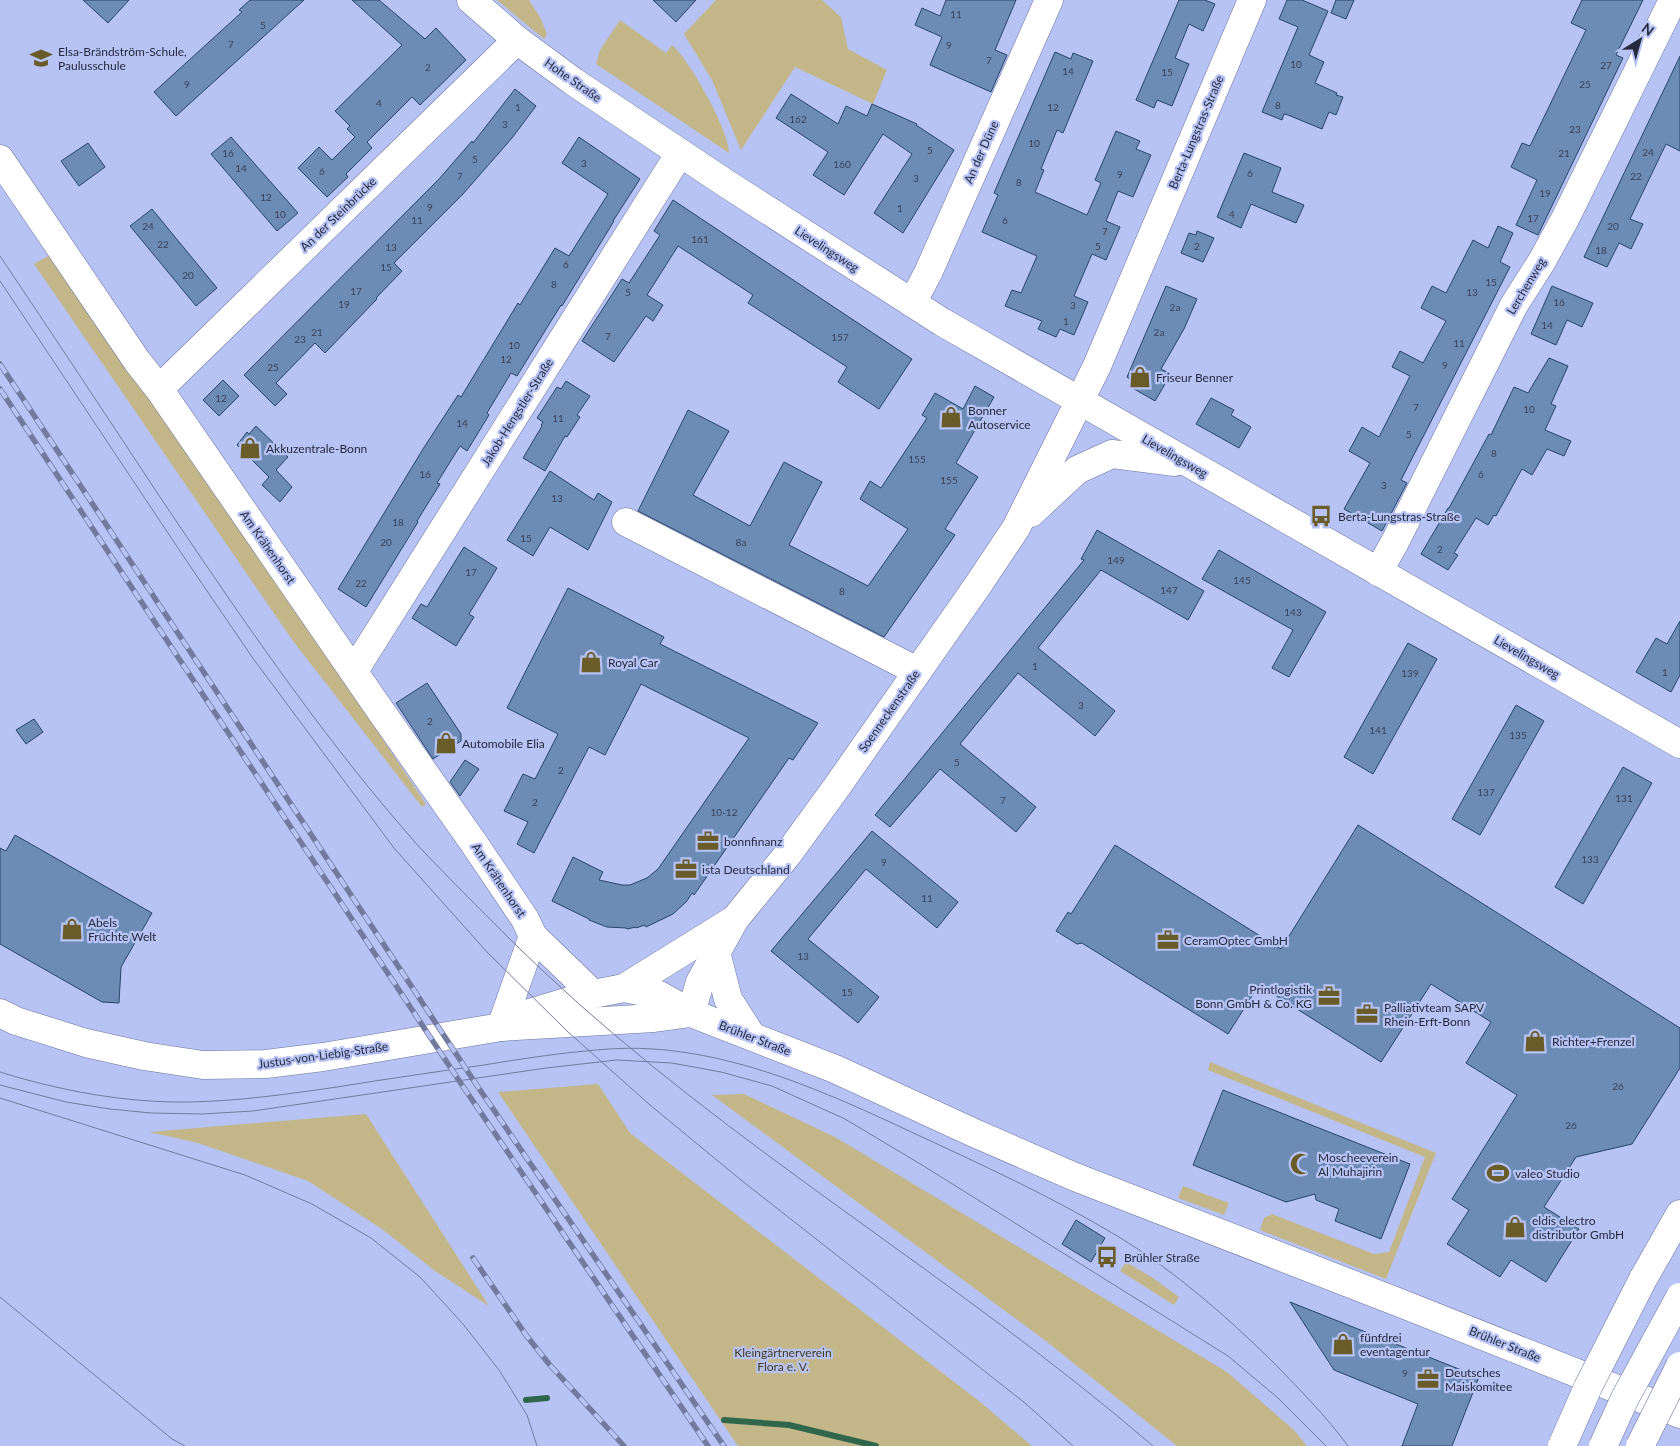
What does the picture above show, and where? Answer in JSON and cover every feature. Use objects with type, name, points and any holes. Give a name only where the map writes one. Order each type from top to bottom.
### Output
[{"type":"main road","name":"Hohe Straße","points":[[471,0],[517,40],[574,82],[680,153]]},
{"type":"main road","name":"An der Düne","points":[[912,303],[932,264],[1049,0]]},
{"type":"main road","name":"Berta-Lungstras-Straße","points":[[1080,402],[1252,0]]},
{"type":"main road","name":"Lerchenweg","points":[[1378,572],[1395,542],[1514,305],[1542,261],[1564,219],[1673,0]]},
{"type":"main road","name":"An der Steinbrücke","points":[[158,388],[517,40]]},
{"type":"main road","name":"Lievelingsweg","points":[[680,153],[912,303],[1080,402],[1378,572],[1676,733]]},
{"type":"main road","name":"Jakob-Hengstler-Straße","points":[[354,671],[680,153]]},
{"type":"main road","name":"Am Krähenhorst","points":[[0,159],[137,361],[158,388],[473,842],[525,919],[533,936],[593,994]]},
{"type":"main road","name":"Soenneckenstraße","points":[[691,1013],[700,982],[735,919],[788,854],[978,585],[1016,528],[1080,402]]},
{"type":"main road","points":[[1016,528],[1076,470],[1112,454],[1191,465]]},
{"type":"main road","points":[[626,522],[917,671]]},
{"type":"main road","points":[[624,988],[735,919]]},
{"type":"main road","points":[[501,1027],[533,936]]},
{"type":"main road","points":[[716,952],[728,998],[751,1035]]},
{"type":"main road","name":"Justus-von-Liebig-Straße","points":[[501,1027],[530,1013],[593,994],[624,988],[659,996],[691,1013]]},
{"type":"main road","name":"Justus-von-Liebig-Straße","points":[[0,1013],[16,1021],[86,1044],[144,1056],[203,1065],[266,1064],[323,1057],[501,1027],[654,1018],[691,1013]]},
{"type":"main road","name":"Brühler Straße","points":[[691,1013],[835,1068],[972,1132],[1075,1176],[1395,1300],[1680,1414]]},
{"type":"main road","points":[[1562,1446],[1588,1387],[1643,1279],[1680,1214]]},
{"type":"main road","points":[[1603,1446],[1625,1398],[1680,1297]]},
{"type":"main road","points":[[1640,1446],[1680,1366]]},
{"type":"green space","points":[[497,0],[529,0],[540,17],[547,34],[544,39]]},
{"type":"green space","points":[[716,0],[822,0],[841,17],[848,49],[887,70],[873,104],[795,67],[741,150],[712,80],[684,34]]},
{"type":"green space","points":[[620,20],[666,53],[672,45],[679,53],[698,80],[716,113],[728,143],[729,153],[596,64],[600,50]]},
{"type":"green space","points":[[57,251],[426,804],[422,807],[293,641],[34,264]]},
{"type":"green space","points":[[1210,1062],[1436,1153],[1386,1279],[1260,1230],[1264,1218],[1272,1214],[1374,1254],[1389,1252],[1425,1157],[1208,1070]]},
{"type":"green space","name":"Kleingärtnerverein Flora e. V.","points":[[598,1084],[630,1133],[979,1401],[1032,1446],[738,1446],[498,1092]]},
{"type":"green space","points":[[744,1094],[835,1137],[1227,1372],[1294,1430],[1307,1446],[1177,1446],[1046,1341],[712,1095]]},
{"type":"green space","points":[[366,1114],[489,1306],[435,1271],[382,1229],[308,1181],[198,1143],[149,1132]]},
{"type":"green space","points":[[1183,1186],[1229,1203],[1224,1215],[1178,1198]]},
{"type":"green space","points":[[1126,1262],[1153,1278],[1179,1297],[1174,1305],[1120,1271]]},
{"type":"building","points":[[83,0],[129,0],[108,23]]},
{"type":"building","points":[[250,0],[304,0],[176,116],[154,92],[242,12],[239,10]]},
{"type":"building","points":[[352,0],[379,0],[425,39],[436,28],[466,60],[420,105],[412,97],[367,142],[372,148],[346,174],[348,177],[327,197],[298,168],[319,147],[332,160],[355,137],[347,129],[350,126],[335,111],[402,45]]},
{"type":"building","points":[[653,0],[696,0],[676,22]]},
{"type":"building","points":[[946,0],[1016,0],[995,50],[1007,55],[991,92],[930,65],[942,37],[915,25],[922,8],[940,16]]},
{"type":"building","points":[[1179,0],[1205,0],[1215,4],[1203,31],[1189,24],[1175,58],[1189,64],[1172,106],[1157,100],[1154,108],[1136,100]]},
{"type":"building","points":[[1287,0],[1302,0],[1328,11],[1309,55],[1324,62],[1315,83],[1343,97],[1336,115],[1329,112],[1322,129],[1288,115],[1284,114],[1282,120],[1262,112],[1298,27],[1279,19]]},
{"type":"building","points":[[1336,0],[1354,0],[1346,19],[1331,13]]},
{"type":"building","points":[[1582,0],[1643,0],[1616,55],[1623,58],[1538,235],[1516,225],[1537,180],[1511,167],[1522,143],[1530,146],[1586,30],[1571,23]]},
{"type":"building","points":[[1055,52],[1071,59],[1073,53],[1093,61],[1063,133],[1057,130],[1041,169],[1044,170],[1035,192],[1087,215],[1101,183],[1095,180],[1116,131],[1140,141],[1136,149],[1151,155],[1133,197],[1118,191],[1106,221],[1120,227],[1106,260],[1092,254],[1074,296],[1088,302],[1074,335],[1060,329],[1056,337],[1038,329],[1042,321],[1005,306],[1012,290],[1021,293],[1037,256],[982,232],[998,195],[994,193]]},
{"type":"building","points":[[1680,56],[1680,151],[1666,144],[1630,219],[1643,224],[1631,249],[1619,243],[1607,267],[1584,257]]},
{"type":"building","points":[[515,89],[536,106],[512,138],[463,194],[394,263],[402,271],[325,353],[315,343],[276,383],[287,394],[275,406],[244,375],[439,179],[472,141],[473,143]]},
{"type":"building","points":[[791,94],[838,124],[846,106],[867,116],[872,104],[917,124],[954,150],[903,233],[874,213],[912,154],[883,134],[844,195],[813,175],[828,152],[776,118]]},
{"type":"building","points":[[231,137],[298,213],[277,231],[211,154]]},
{"type":"building","points":[[579,137],[640,179],[517,376],[511,373],[467,451],[460,446],[437,483],[440,484],[418,522],[366,607],[338,589],[423,449],[458,395],[461,397],[518,303],[520,305],[555,248],[569,256],[608,194],[562,163]]},
{"type":"building","points":[[88,143],[105,167],[79,186],[61,161]]},
{"type":"building","points":[[1244,153],[1281,168],[1272,192],[1304,205],[1296,223],[1251,204],[1241,228],[1217,217]]},
{"type":"building","points":[[673,200],[912,359],[879,409],[838,382],[847,367],[748,303],[753,295],[678,246],[647,295],[663,305],[653,321],[646,316],[614,362],[582,341],[622,279],[629,283],[660,235],[654,231]]},
{"type":"building","points":[[152,209],[217,288],[196,306],[130,226]]},
{"type":"building","points":[[1498,226],[1513,233],[1500,262],[1510,267],[1401,480],[1407,483],[1382,531],[1344,509],[1370,463],[1349,451],[1362,427],[1379,437],[1410,376],[1392,367],[1400,351],[1423,363],[1446,321],[1421,308],[1432,286],[1446,293],[1473,240],[1488,248]]},
{"type":"building","points":[[1197,231],[1214,238],[1203,262],[1181,253],[1189,233],[1196,235]]},
{"type":"building","points":[[1166,286],[1197,299],[1184,329],[1161,369],[1171,374],[1155,401],[1129,386],[1132,381],[1127,377]]},
{"type":"building","points":[[1552,286],[1593,303],[1582,327],[1567,320],[1556,345],[1531,334]]},
{"type":"building","points":[[1549,358],[1568,366],[1551,404],[1556,406],[1545,430],[1571,441],[1564,456],[1547,449],[1532,475],[1522,469],[1496,516],[1494,515],[1488,525],[1476,518],[1454,553],[1458,555],[1448,570],[1421,554],[1449,508],[1489,434],[1491,435],[1514,387],[1528,393]]},
{"type":"building","points":[[223,380],[239,396],[219,416],[203,400]]},
{"type":"building","points":[[566,381],[590,396],[577,415],[580,417],[567,437],[565,436],[545,471],[523,458],[542,426],[543,422],[537,418],[557,387],[561,389]]},
{"type":"building","points":[[975,386],[994,397],[956,463],[978,477],[945,529],[955,535],[884,637],[638,511],[688,410],[729,431],[693,495],[750,526],[784,462],[822,482],[789,545],[868,586],[908,529],[860,499],[870,481],[881,488],[927,418],[922,415],[935,393],[963,409]]},
{"type":"building","points":[[1211,398],[1234,410],[1231,415],[1251,427],[1239,448],[1196,424]]},
{"type":"building","points":[[256,426],[288,457],[276,470],[292,487],[280,502],[262,485],[269,477],[237,445],[247,432],[249,434]]},
{"type":"building","points":[[550,471],[594,500],[598,493],[612,502],[588,550],[550,527],[533,556],[507,540]]},
{"type":"building","points":[[1097,530],[1204,591],[1188,620],[1101,570],[1038,648],[1115,711],[1095,736],[1018,673],[960,744],[1036,807],[1016,832],[940,769],[890,827],[875,815],[1084,560],[1081,559]]},
{"type":"building","points":[[464,547],[497,568],[469,614],[474,617],[456,646],[412,618],[421,604],[427,607]]},
{"type":"building","points":[[1219,550],[1326,612],[1289,677],[1272,668],[1293,630],[1202,579]]},
{"type":"building","points":[[568,588],[664,637],[660,644],[818,723],[793,760],[789,758],[694,895],[692,893],[687,901],[673,914],[646,927],[645,925],[627,929],[607,927],[552,901],[573,857],[603,872],[599,880],[630,885],[647,878],[658,869],[749,738],[641,684],[605,755],[589,747],[534,853],[517,844],[528,822],[504,811],[523,774],[535,779],[558,734],[507,708]]},
{"type":"building","points":[[1680,621],[1680,675],[1671,692],[1636,672],[1656,638],[1667,644]]},
{"type":"building","points":[[1408,643],[1437,659],[1373,774],[1344,757]]},
{"type":"building","points":[[427,683],[461,734],[461,741],[433,759],[396,703]]},
{"type":"building","points":[[1516,705],[1544,721],[1480,835],[1452,819]]},
{"type":"building","points":[[34,719],[43,732],[26,744],[16,730]]},
{"type":"building","points":[[465,760],[479,769],[460,796],[450,782]]},
{"type":"building","points":[[1623,767],[1652,783],[1583,904],[1555,887]]},
{"type":"building","points":[[1358,825],[1680,1028],[1680,1068],[1632,1144],[1576,1157],[1544,1207],[1579,1229],[1546,1282],[1511,1260],[1500,1277],[1447,1244],[1469,1210],[1452,1199],[1517,1095],[1466,1063],[1491,1022],[1431,984],[1381,1062],[1259,985],[1228,1034],[1082,943],[1077,944],[1056,931],[1068,912],[1071,914],[1115,845],[1281,949]]},
{"type":"building","points":[[872,831],[958,902],[937,928],[866,869],[808,939],[879,997],[858,1023],[771,951]]},
{"type":"building","name":"Abels Früchte Welt","points":[[15,835],[152,913],[121,967],[119,1003],[102,1002],[0,944],[0,848],[6,851]]},
{"type":"building","name":"Moscheeverein Al Muhajirin","points":[[1223,1090],[1410,1164],[1381,1239],[1335,1221],[1339,1209],[1316,1200],[1315,1194],[1286,1202],[1193,1165]]},
{"type":"building","points":[[1076,1220],[1105,1238],[1091,1262],[1062,1244]]},
{"type":"building","points":[[1290,1302],[1479,1377],[1452,1446],[1402,1446],[1418,1404],[1334,1370]]},
{"type":"waterway","points":[[526,1400],[547,1398]]},
{"type":"waterway","points":[[724,1420],[789,1425],[876,1446]]},
{"type":"tram line","points":[[0,256],[187,538],[308,710],[412,839],[486,916],[531,960],[615,1035],[690,1096],[767,1155],[1001,1325],[1078,1384],[1153,1446]]},
{"type":"tram line","points":[[0,281],[252,657],[394,848],[487,952],[567,1031],[650,1105],[741,1180],[1025,1403],[1073,1446]]},
{"type":"tram line","points":[[0,1072],[46,1085],[118,1098],[190,1102],[282,1095],[531,1058],[609,1049],[648,1049],[725,1060],[800,1084],[872,1114],[1014,1180],[1119,1237],[1161,1265],[1238,1328],[1303,1393],[1348,1446]]},
{"type":"tram line","points":[[0,1085],[66,1102],[110,1109],[151,1113],[202,1114],[253,1111],[546,1068],[617,1060],[672,1063],[721,1072],[772,1086],[845,1119],[922,1165],[1228,1356],[1278,1398],[1326,1446]]},
{"type":"tram line","points":[[0,1098],[245,1175],[312,1204],[371,1238],[420,1277],[463,1324],[499,1370],[527,1415],[537,1446]]},
{"type":"tram line","points":[[0,1297],[172,1439],[185,1446]]},
{"type":"railway","points":[[0,364],[478,1087],[724,1446]]},
{"type":"railway","points":[[0,389],[464,1088],[708,1446]]},
{"type":"railway","points":[[473,1258],[526,1335],[549,1364],[624,1446]]},
{"type":"place","name":"Elsa-Brändström-Schule, Paulusschule","points":[[41,58]]},
{"type":"place","name":"Friseur Benner","points":[[1140,377]]},
{"type":"place","name":"Bonner Autoservice","points":[[951,417]]},
{"type":"place","name":"Akkuzentrale-Bonn","points":[[250,448]]},
{"type":"place","name":"Berta-Lungstras-Straße","points":[[1321,516]]},
{"type":"place","name":"Royal Car","points":[[591,662]]},
{"type":"place","name":"Automobile Elia","points":[[446,743]]},
{"type":"place","name":"bonnfinanz","points":[[708,841]]},
{"type":"place","name":"ista Deutschland","points":[[686,869]]},
{"type":"place","name":"Abels Früchte Welt","points":[[72,929]]},
{"type":"place","name":"CeramOptec GmbH","points":[[1168,940]]},
{"type":"place","name":"Printlogistik Bonn GmbH & Co. KG","points":[[1329,996]]},
{"type":"place","name":"Palliativteam SAPV Rhein-Erft-Bonn","points":[[1367,1014]]},
{"type":"place","name":"Richter+Frenzel","points":[[1535,1041]]},
{"type":"place","name":"Moscheeverein Al Muhajirin","points":[[1301,1164]]},
{"type":"place","name":"valeo Studio","points":[[1498,1173]]},
{"type":"place","name":"eldis electro distributor GmbH","points":[[1515,1227]]},
{"type":"place","name":"Brühler Straße","points":[[1107,1257]]},
{"type":"place","name":"fünfdrei eventagentur","points":[[1343,1344]]},
{"type":"place","name":"Deutsches Maiskomitee","points":[[1428,1379]]}]
